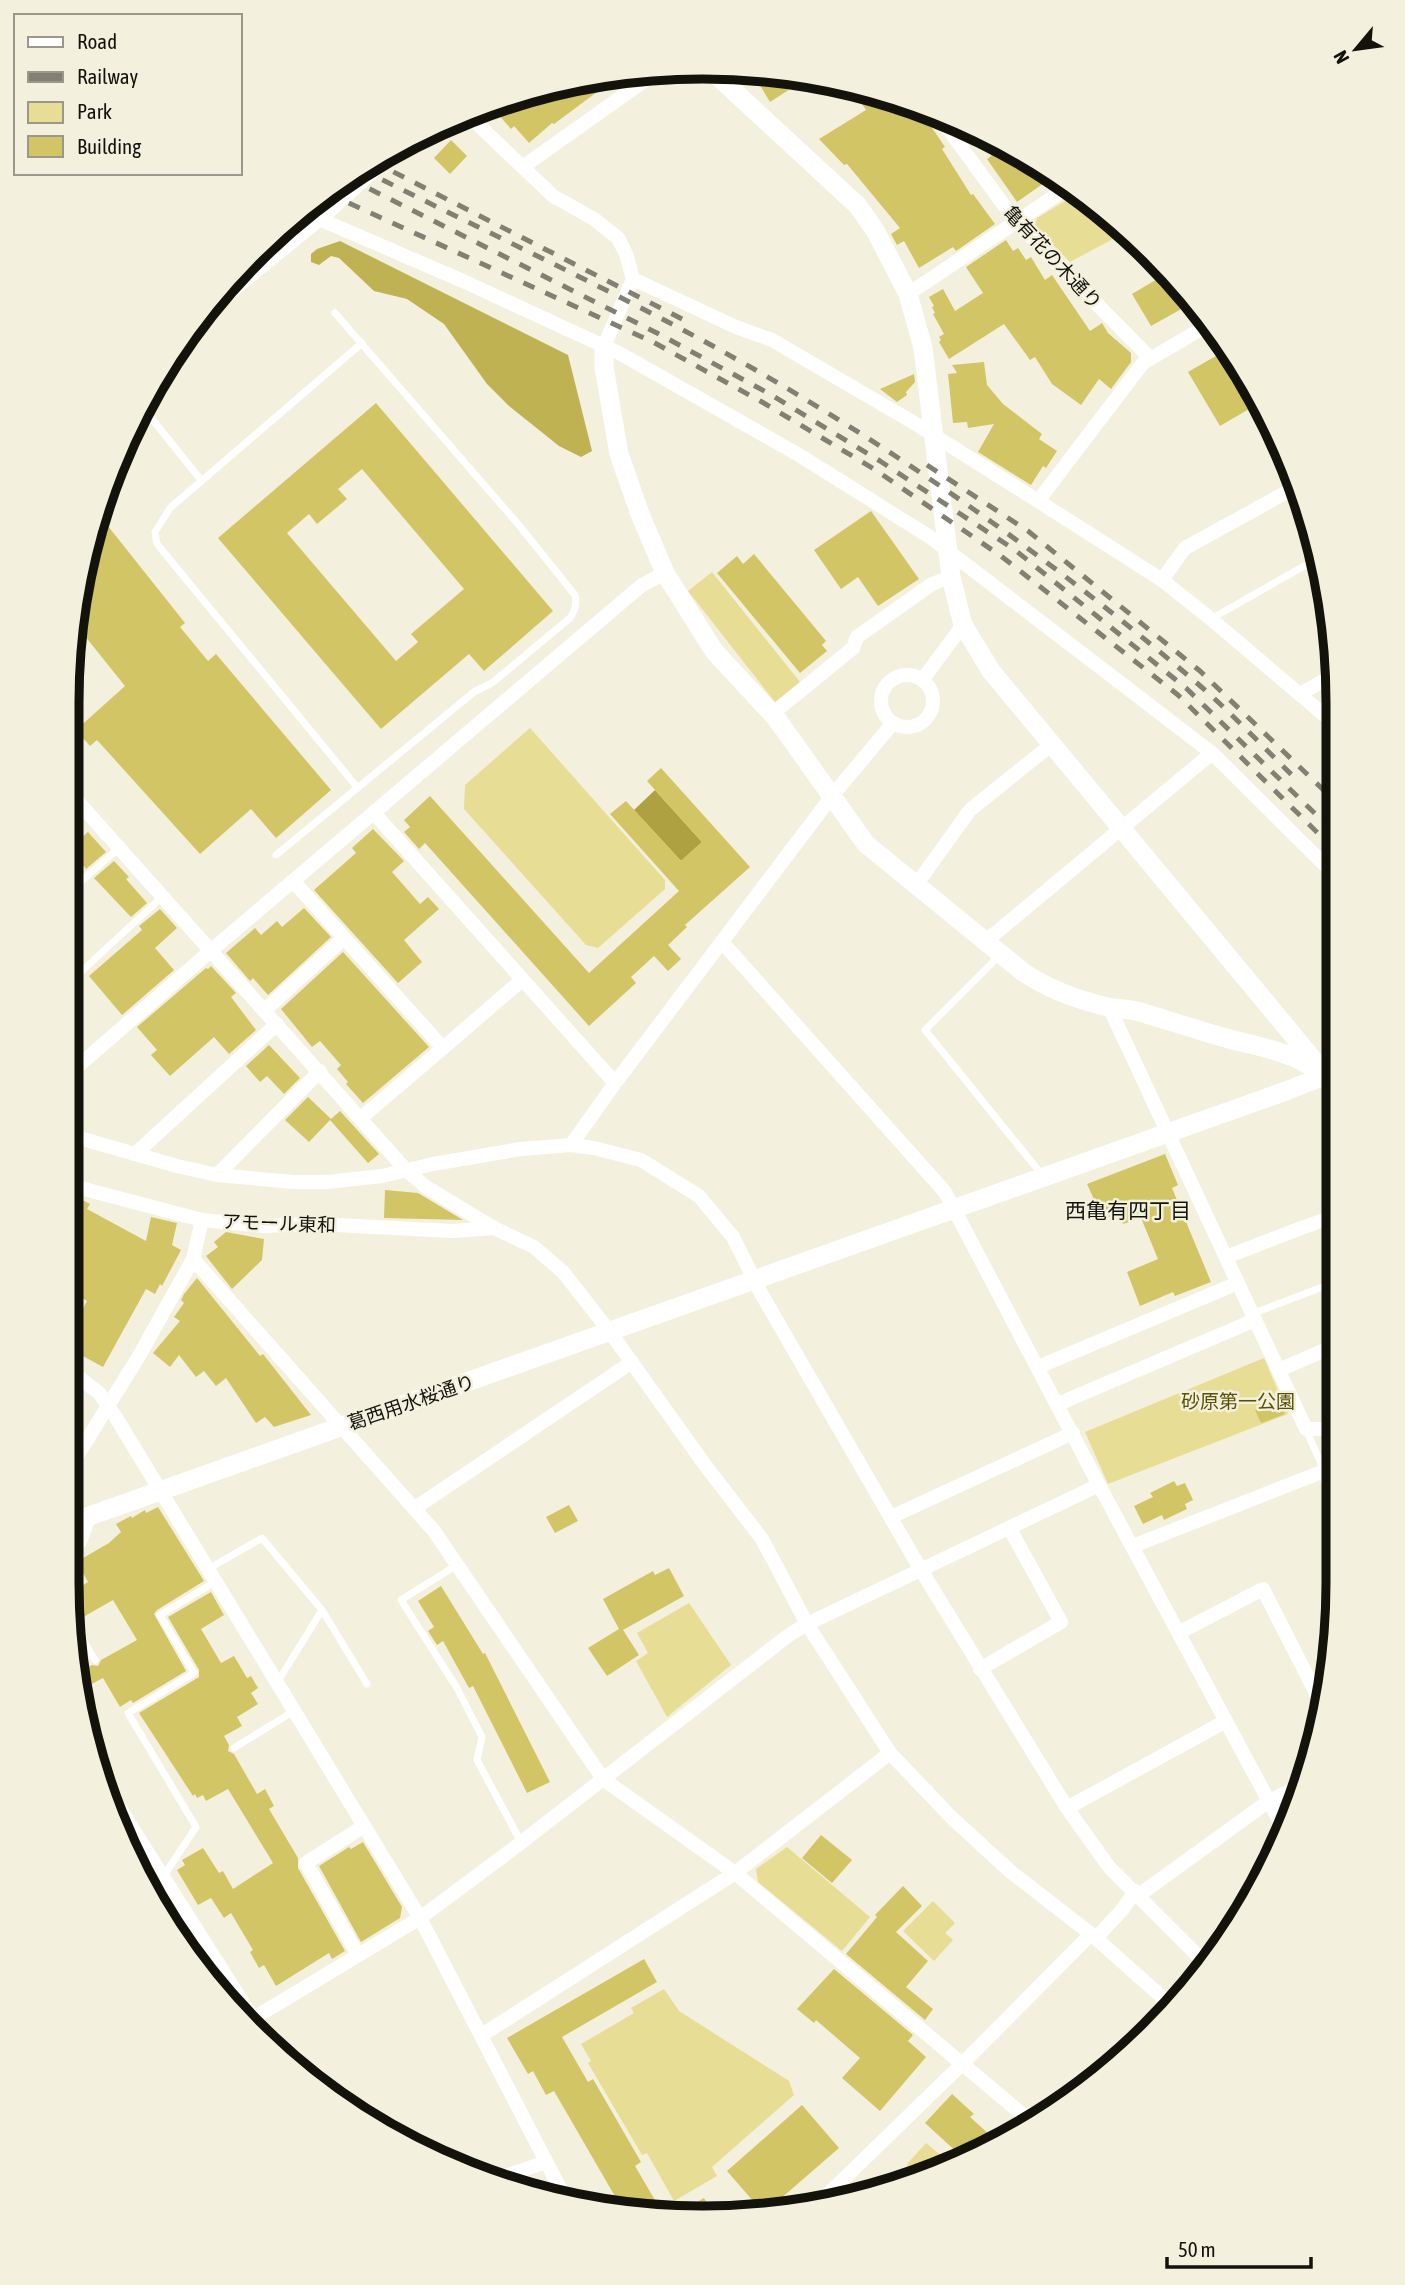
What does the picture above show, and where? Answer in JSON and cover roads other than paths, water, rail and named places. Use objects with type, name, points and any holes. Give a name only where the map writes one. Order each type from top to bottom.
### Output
[{"type":"street","points":[[720,79],[858,206],[876,232],[908,293],[923,348],[951,577],[963,625],[991,671],[1121,830],[1326,1069]]},
{"type":"street","points":[[524,166],[643,82]]},
{"type":"street","points":[[476,122],[553,196],[594,219],[618,238],[633,279],[604,346],[604,368],[619,454],[640,514],[665,573],[714,651],[772,714],[866,844],[1043,985],[1109,1007],[1136,1011],[1295,1056],[1326,1073]]},
{"type":"street","name":"亀有花の木通り","points":[[949,129],[1016,222],[1150,358]]},
{"type":"street","points":[[908,293],[1060,192]]},
{"type":"street","points":[[319,211],[604,346],[799,455],[947,548],[1212,753],[1326,866]]},
{"type":"street","points":[[278,246],[299,228]]},
{"type":"street","points":[[633,279],[736,327],[772,340],[1038,501],[1163,580],[1326,716]]},
{"type":"street","points":[[1038,501],[1143,363],[1201,329]]},
{"type":"street","points":[[1163,580],[1185,548],[1289,490]]},
{"type":"street","points":[[79,1065],[642,585],[665,573]]},
{"type":"street","points":[[772,714],[853,648],[857,637],[932,584],[951,577]]},
{"type":"street","points":[[923,679],[963,625]]},
{"type":"street","points":[[907,674],[923,679],[933,694],[932,712],[919,725],[901,727],[892,723],[881,702],[886,686],[892,680],[907,674]]},
{"type":"street","points":[[1300,694],[1325,680]]},
{"type":"street","points":[[571,1145],[832,796],[892,723]]},
{"type":"street","points":[[916,885],[970,810],[1051,745]]},
{"type":"street","points":[[994,948],[1121,830],[1212,753]]},
{"type":"street","points":[[79,804],[407,1170],[426,1188],[494,1228],[534,1247],[564,1272],[762,1539],[807,1624],[890,1754],[952,1818],[1011,1872],[1094,1936],[1165,2001]]},
{"type":"street","points":[[373,813],[615,1083]]},
{"type":"street","points":[[294,882],[443,1048]]},
{"type":"street","points":[[265,1010],[344,938]]},
{"type":"street","points":[[722,942],[945,1192],[1279,1820]]},
{"type":"street","points":[[361,1118],[522,980]]},
{"type":"street","points":[[1109,1007],[1306,1429],[1326,1429]]},
{"type":"street","points":[[135,1154],[277,1024]]},
{"type":"street","points":[[217,1175],[320,1071]]},
{"type":"street","name":"葛西用水桜通り","points":[[79,1520],[1167,1132],[1326,1079]]},
{"type":"street","points":[[79,1138],[217,1175],[270,1181],[327,1182],[382,1176],[522,1149],[571,1145],[641,1160],[699,1196],[733,1237],[762,1295],[921,1570],[1067,1808],[1109,1867],[1200,1958]]},
{"type":"street","name":"アモール東和","points":[[79,1188],[202,1220],[264,1226],[317,1224],[453,1231],[494,1228]]},
{"type":"street","points":[[1226,1257],[1326,1219]]},
{"type":"street","points":[[79,1452],[139,1356],[193,1259],[202,1220]]},
{"type":"street","points":[[193,1259],[415,1508],[603,1779],[735,1873],[1025,2116]]},
{"type":"street","points":[[1038,1367],[1238,1283]]},
{"type":"street","points":[[1058,1404],[1254,1317]]},
{"type":"street","points":[[1279,1370],[1326,1349]]},
{"type":"street","points":[[415,1508],[632,1362]]},
{"type":"street","points":[[79,1378],[99,1393],[107,1404],[420,1918],[560,2189]]},
{"type":"street","points":[[891,1517],[1073,1433]]},
{"type":"street","points":[[1133,1546],[1326,1469]]},
{"type":"street","points":[[255,2017],[420,1918],[789,1635],[1099,1485]]},
{"type":"street","points":[[980,1669],[1061,1622],[1010,1529]]},
{"type":"street","points":[[1180,1632],[1263,1589],[1316,1693]]},
{"type":"street","points":[[1067,1808],[1226,1721]]},
{"type":"street","points":[[482,2035],[735,1873],[890,1754]]},
{"type":"street","points":[[829,2193],[1137,1893],[1269,1801],[1290,1790]]},
{"type":"street","points":[[124,1815],[239,1999]]},
{"type":"street","points":[[358,1955],[306,1863],[364,1826]]},
{"type":"street","points":[[508,2175],[545,2162]]},
{"type":"lane","points":[[276,855],[474,692],[492,683],[570,618],[576,602],[575,594],[518,524],[335,313]]},
{"type":"lane","points":[[357,787],[157,544],[155,532],[170,508],[362,343]]},
{"type":"lane","points":[[149,416],[201,480]]},
{"type":"lane","points":[[1211,619],[1310,562]]},
{"type":"lane","points":[[79,883],[119,848]]},
{"type":"lane","points":[[79,974],[163,897]]},
{"type":"lane","points":[[994,948],[925,1030],[1043,1177]]},
{"type":"lane","points":[[1254,1317],[1326,1286]]},
{"type":"lane","points":[[1306,1429],[1326,1463]]},
{"type":"lane","points":[[207,1569],[262,1538],[322,1610],[367,1684]]},
{"type":"lane","points":[[457,1565],[401,1600],[463,1700],[482,1737],[477,1760],[522,1842]]},
{"type":"lane","points":[[163,1877],[196,1827],[128,1713],[194,1673],[160,1615],[215,1582]]},
{"type":"lane","points":[[277,1683],[322,1610]]},
{"type":"lane","points":[[81,1637],[95,1660]]},
{"type":"lane","points":[[234,1748],[294,1711]]},
{"type":"railway","points":[[383,167],[690,323]]},
{"type":"railway","points":[[372,174],[676,326],[778,383],[886,450],[1042,559],[1142,637],[1218,702],[1297,780]]},
{"type":"railway","points":[[358,183],[657,333],[768,393],[880,461],[1015,550],[1186,688],[1326,824]]},
{"type":"railway","points":[[337,198],[653,342],[762,402],[874,469],[1001,556],[1178,695],[1326,841]]},
{"type":"railway","points":[[927,465],[1028,531],[1200,671],[1326,792]]},
{"type":"district","name":"西亀有四丁目","points":[[1128,1211]]},
{"type":"park label","name":"砂原第一公園","points":[[1238,1401]]}]
